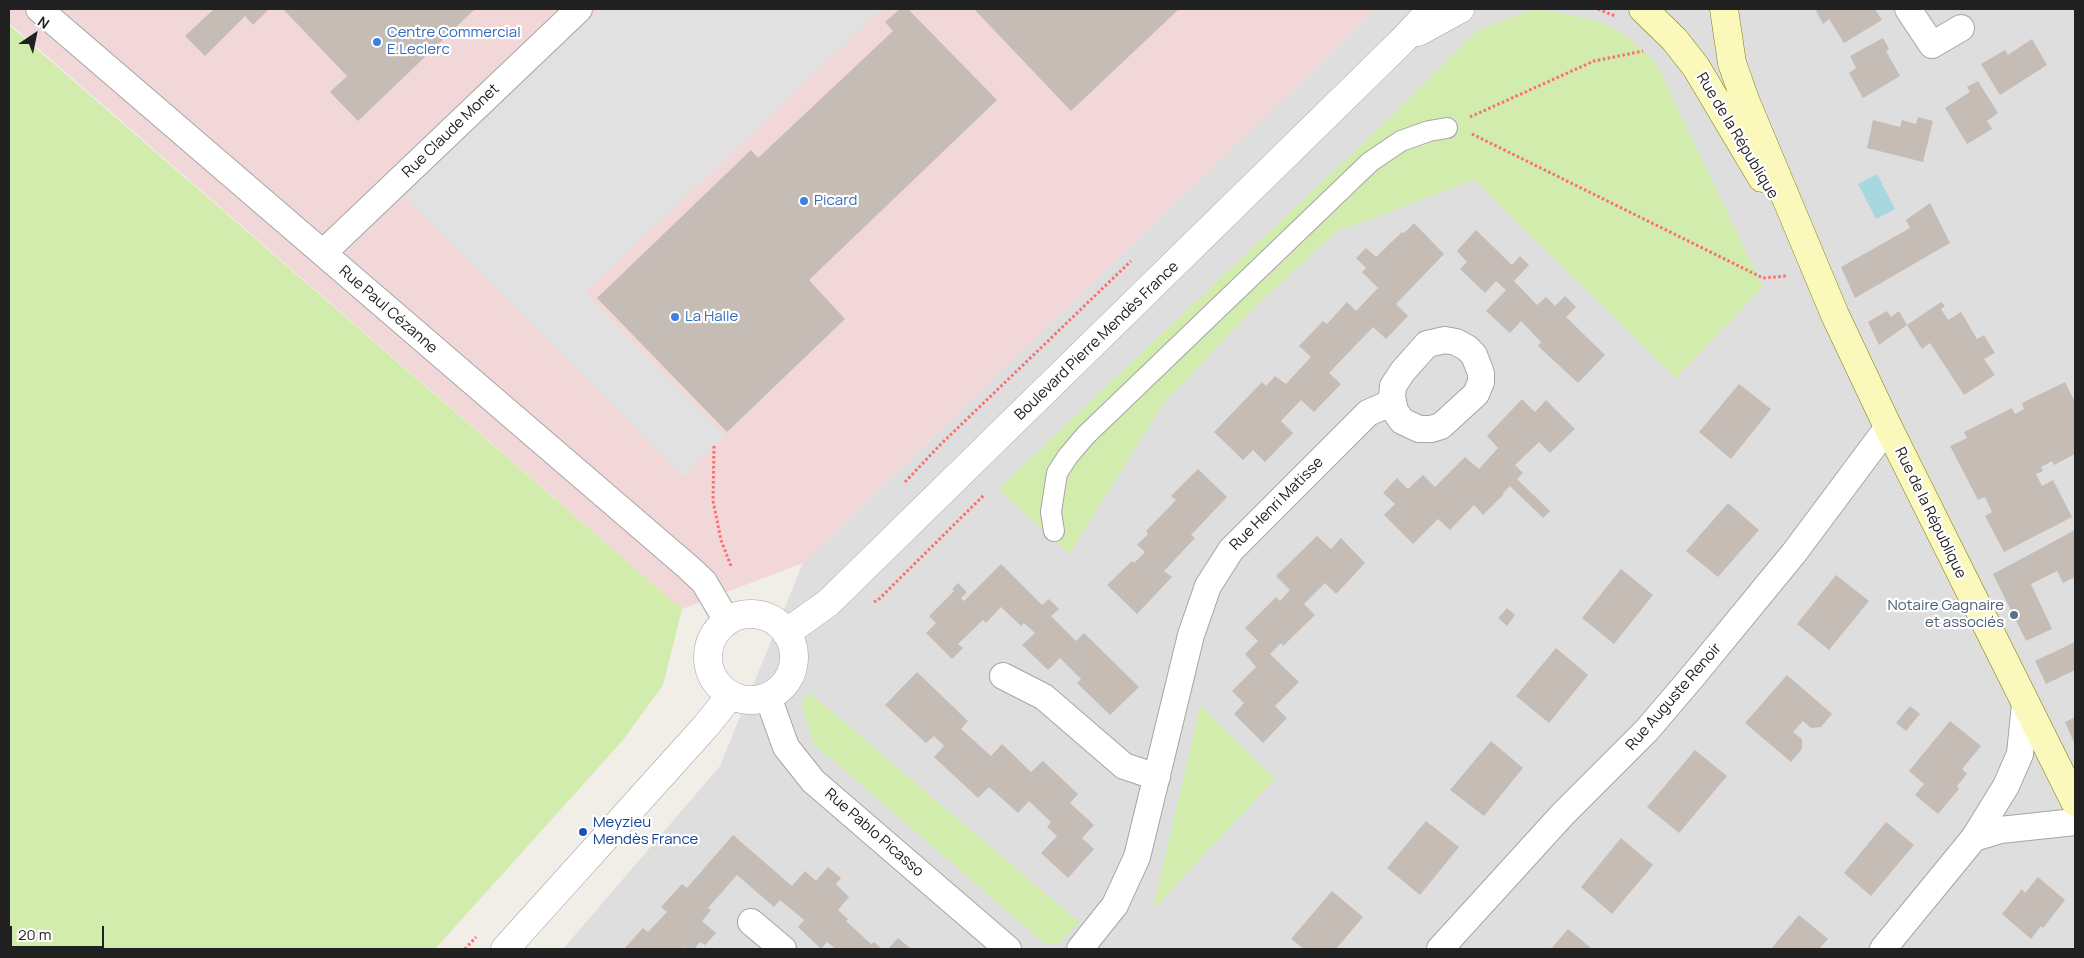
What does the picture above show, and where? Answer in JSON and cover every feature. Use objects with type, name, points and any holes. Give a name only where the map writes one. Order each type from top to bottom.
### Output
[{"type":"main road","name":"Rue de la République","points":[[1643,9],[1674,39],[1696,66],[1819,274]]},
{"type":"main road","name":"Rue de la République","points":[[1724,9],[1732,63],[1744,100],[1835,315],[1888,427],[2075,802]]},
{"type":"street","name":"Rue Paul Cézanne","points":[[39,9],[688,567],[704,582],[727,621]]},
{"type":"street","name":"Rue Claude Monet","points":[[322,253],[579,9]]},
{"type":"street","name":"Boulevard Pierre Mendès France","points":[[786,633],[828,603],[1402,41],[1432,9]]},
{"type":"street","name":"Boulevard Pierre Mendès France","points":[[1402,41],[1460,9]]},
{"type":"street","points":[[1908,9],[1932,45],[1961,28]]},
{"type":"street","points":[[1054,531],[1051,512],[1057,473],[1068,456],[1086,435],[1370,162],[1401,141],[1429,131],[1447,128]]},
{"type":"street","name":"Rue Henri Matisse","points":[[1080,949],[1115,905],[1137,858],[1191,635],[1208,586],[1231,550],[1368,413],[1393,402]]},
{"type":"street","name":"Rue Auguste Renoir","points":[[1440,949],[1563,814],[1646,730],[1693,676],[1794,554],[1888,427]]},
{"type":"street","points":[[752,614],[766,617],[777,623],[786,633],[793,647],[794,662],[790,676],[781,688],[768,697],[756,700],[743,700],[730,696],[718,687],[711,674],[707,660],[709,644],[716,632],[727,621],[739,616],[752,614]]},
{"type":"street","points":[[1003,676],[1044,697],[1124,766],[1157,777]]},
{"type":"street","points":[[505,949],[705,727],[730,696]]},
{"type":"street","name":"Rue Pablo Picasso","points":[[768,697],[786,748],[814,781],[1008,949]]},
{"type":"street","points":[[1883,949],[1974,838],[2006,786],[2020,754],[2025,704]]},
{"type":"street","points":[[1974,838],[2000,830],[2075,822]]},
{"type":"street","points":[[751,922],[783,949]]},
{"type":"path","points":[[1447,128],[1594,61],[1644,50],[1674,39]]},
{"type":"path","points":[[1447,128],[1469,133],[1763,278],[1819,274]]},
{"type":"path","points":[[714,446],[713,501],[721,540],[732,569]]},
{"type":"shaded area","points":[[9,9],[1376,9],[803,563],[682,609],[9,23]]},
{"type":"shaded area","points":[[600,9],[882,9],[585,293],[725,435],[683,477],[405,198],[417,183]]},
{"type":"shaded area","points":[[1376,9],[2075,9],[2075,949],[563,949],[720,766],[803,563]]},
{"type":"green space","points":[[1535,9],[1593,19],[1621,32],[1655,61],[1763,287],[1676,378],[1474,180],[1336,232],[1257,305],[1163,404],[1069,554],[998,489],[1383,124],[1476,31]]},
{"type":"green space","points":[[9,25],[682,609],[663,685],[623,740],[435,949],[9,949]]},
{"type":"green space","points":[[809,692],[1080,923],[1058,944],[1045,944],[813,743],[801,703]]},
{"type":"green space","points":[[1200,705],[1275,779],[1153,909]]},
{"type":"water","points":[[1877,174],[1895,209],[1876,219],[1858,184]]},
{"type":"building","points":[[214,9],[269,9],[253,25],[245,16],[205,56],[185,36]]},
{"type":"building","name":"Centre Commercial E.Leclerc","points":[[283,9],[475,9],[358,121],[330,92],[347,76]]},
{"type":"building","points":[[900,9],[908,9],[997,100],[809,280],[845,319],[727,432],[597,298],[751,150],[758,158],[893,31],[885,22]]},
{"type":"building","points":[[974,9],[1179,9],[1071,111]]},
{"type":"building","points":[[1820,9],[1875,9],[1882,20],[1844,43],[1829,19],[1823,24],[1816,11]]},
{"type":"building","points":[[1883,38],[1889,49],[1886,51],[1900,76],[1863,98],[1849,73],[1856,68],[1850,56]]},
{"type":"building","points":[[2032,39],[2047,65],[2000,95],[1981,64],[2005,50],[2008,55]]},
{"type":"building","points":[[1978,81],[1998,113],[1987,121],[1992,129],[1967,144],[1945,108],[1970,92],[1967,87]]},
{"type":"building","points":[[1918,117],[1933,121],[1923,162],[1867,148],[1873,120],[1900,127],[1902,120],[1916,124]]},
{"type":"building","points":[[1930,203],[1950,243],[1855,298],[1841,267],[1910,228],[1906,220]]},
{"type":"building","points":[[1414,223],[1444,254],[1396,304],[1408,316],[1386,339],[1373,327],[1329,373],[1341,384],[1314,412],[1301,400],[1281,421],[1293,433],[1265,462],[1253,450],[1243,460],[1214,432],[1262,382],[1266,386],[1275,376],[1286,384],[1311,357],[1299,346],[1323,321],[1327,324],[1347,302],[1356,311],[1378,288],[1362,272],[1366,268],[1356,258],[1366,248],[1376,257]]},
{"type":"building","points":[[1476,230],[1512,265],[1520,256],[1529,265],[1514,281],[1537,305],[1546,297],[1555,306],[1565,296],[1576,307],[1566,317],[1605,355],[1578,383],[1538,346],[1541,342],[1521,321],[1510,333],[1486,311],[1506,290],[1496,281],[1485,293],[1460,269],[1467,262],[1457,251]]},
{"type":"building","points":[[1941,302],[1945,306],[1941,309],[1948,320],[1961,312],[1977,339],[1984,335],[1995,353],[1984,359],[1995,375],[1964,395],[1930,343],[1922,349],[1907,325]]},
{"type":"building","points":[[1887,311],[1891,317],[1899,311],[1907,325],[1879,345],[1868,322]]},
{"type":"building","points":[[2065,382],[2075,402],[2075,454],[2054,465],[2052,461],[2041,467],[2043,471],[2036,474],[2042,486],[2053,480],[2072,517],[2004,552],[1985,516],[1992,512],[1985,497],[1978,500],[1950,446],[1967,438],[1964,432],[2012,408],[2015,414],[2024,409],[2022,403]]},
{"type":"building","points":[[1739,384],[1771,409],[1731,459],[1699,432]]},
{"type":"building","points":[[1522,399],[1535,412],[1546,400],[1575,429],[1550,453],[1539,442],[1515,465],[1523,473],[1517,479],[1550,511],[1543,518],[1510,486],[1483,515],[1474,505],[1450,530],[1438,519],[1413,544],[1384,515],[1395,504],[1383,493],[1397,478],[1408,489],[1423,475],[1435,487],[1465,457],[1479,469],[1498,448],[1487,436]]},
{"type":"building","points":[[1198,469],[1227,497],[1191,535],[1195,538],[1164,571],[1172,577],[1137,614],[1107,585],[1132,561],[1134,563],[1145,552],[1137,545],[1148,534],[1146,531],[1176,500],[1171,496]]},
{"type":"building","points":[[1728,503],[1759,530],[1718,577],[1686,551]]},
{"type":"building","points":[[2075,530],[2075,577],[2063,583],[2057,571],[2031,584],[2052,629],[2026,641],[1993,574]]},
{"type":"building","points":[[1317,536],[1331,549],[1341,538],[1365,563],[1336,594],[1325,583],[1304,604],[1315,615],[1283,646],[1281,643],[1270,654],[1299,682],[1275,706],[1287,718],[1263,743],[1234,714],[1244,703],[1232,691],[1256,667],[1245,654],[1258,641],[1245,628],[1276,597],[1280,601],[1290,590],[1276,576]]},
{"type":"building","points":[[1001,564],[1042,605],[1049,599],[1059,609],[1051,616],[1076,641],[1084,633],[1139,687],[1110,715],[1077,683],[1081,679],[1060,658],[1048,670],[1022,645],[1035,633],[1024,623],[1021,626],[1001,607],[986,623],[983,620],[958,644],[963,648],[952,659],[926,633],[936,623],[929,616],[954,591],[952,589],[958,583],[967,592],[961,598],[964,601]]},
{"type":"building","points":[[1621,569],[1653,595],[1614,644],[1582,618]]},
{"type":"building","points":[[1836,575],[1869,601],[1829,650],[1797,624]]},
{"type":"building","points":[[1507,608],[1515,615],[1507,626],[1498,618]]},
{"type":"building","points":[[2075,642],[2075,670],[2046,684],[2035,661]]},
{"type":"building","points":[[1556,648],[1588,675],[1549,723],[1516,696]]},
{"type":"building","points":[[917,672],[968,721],[961,729],[991,756],[1002,744],[1031,772],[1043,761],[1078,794],[1070,803],[1094,825],[1082,838],[1094,849],[1068,878],[1041,853],[1057,836],[1047,827],[1051,822],[1029,801],[1018,813],[989,787],[978,798],[934,757],[944,746],[934,736],[926,743],[885,705]]},
{"type":"building","points":[[1787,675],[1832,714],[1821,727],[1811,728],[1803,721],[1793,732],[1802,739],[1802,749],[1791,762],[1745,723]]},
{"type":"building","points":[[1910,706],[1920,714],[1906,731],[1896,723]]},
{"type":"building","points":[[2075,717],[2075,745],[2065,722]]},
{"type":"building","points":[[1950,721],[1981,746],[1962,769],[1967,774],[1957,786],[1959,789],[1938,814],[1915,795],[1924,784],[1909,771]]},
{"type":"building","points":[[1491,741],[1523,768],[1484,816],[1450,790]]},
{"type":"building","points":[[1695,750],[1727,776],[1679,833],[1647,807]]},
{"type":"building","points":[[1426,821],[1459,847],[1420,895],[1387,868]]},
{"type":"building","points":[[1886,822],[1914,845],[1871,896],[1844,873]]},
{"type":"building","points":[[733,835],[792,886],[805,871],[816,881],[828,867],[841,878],[836,884],[849,897],[838,910],[848,919],[846,921],[871,944],[874,942],[882,949],[836,949],[827,942],[821,949],[798,927],[804,920],[780,900],[774,907],[737,875],[708,908],[711,910],[702,921],[716,933],[705,945],[700,942],[694,949],[683,947],[681,949],[624,949],[643,928],[648,932],[667,912],[661,907],[682,884],[687,888]]},
{"type":"building","points":[[1621,838],[1653,865],[1612,914],[1581,887]]},
{"type":"building","points":[[2038,877],[2065,900],[2043,928],[2041,926],[2031,939],[2002,914],[2022,889],[2025,893]]},
{"type":"building","points":[[1332,891],[1363,917],[1336,949],[1304,949],[1291,939]]},
{"type":"building","points":[[1799,915],[1828,939],[1819,949],[1771,949]]},
{"type":"building","points":[[1568,929],[1592,949],[1551,949]]},
{"type":"building","points":[[898,938],[911,949],[888,949]]},
{"type":"place","name":"Centre Commercial E.Leclerc","points":[[377,42]]},
{"type":"place","name":"Picard","points":[[804,201]]},
{"type":"place","name":"La Halle","points":[[675,317]]},
{"type":"place","name":"Notaire Gagnaire et associés","points":[[2014,615]]},
{"type":"place","name":"Meyzieu Mendès France","points":[[583,832]]}]
